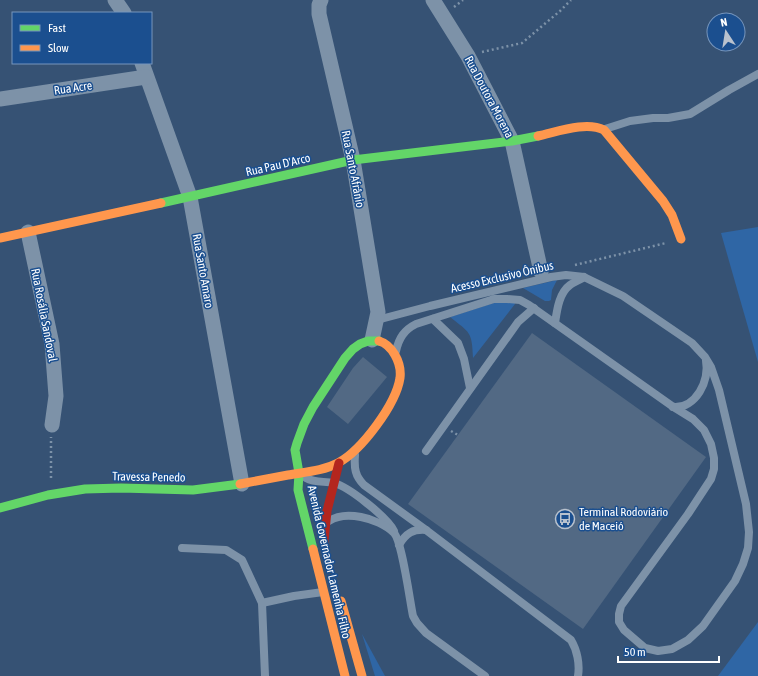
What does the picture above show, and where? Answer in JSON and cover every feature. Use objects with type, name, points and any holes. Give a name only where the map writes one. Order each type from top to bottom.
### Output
[{"type":"street","points":[[115,0],[123,12]]},
{"type":"street","name":"Rua Santo Afrânio","points":[[321,0],[319,4],[319,14],[353,160],[378,312],[372,340]]},
{"type":"street","name":"Rua Doutora Morena","points":[[433,0],[468,56],[512,141],[541,272]]},
{"type":"street","name":"Rua Santo Amaro","points":[[142,64],[190,197],[242,484]]},
{"type":"street","name":"Rua Acre","points":[[0,99],[146,77]]},
{"type":"street","name":"Rua Pau D'Arco","points":[[0,238],[353,160],[512,141],[587,126],[598,127],[604,130]]},
{"type":"street","points":[[604,130],[663,201],[672,215],[681,239]]},
{"type":"street","name":"Rua Rosália Sandoval","points":[[28,232],[52,344],[56,396],[52,424]]},
{"type":"street","points":[[299,473],[296,458],[296,444],[308,415],[346,356],[363,342],[372,340],[380,341],[388,346],[395,355],[400,366],[401,376],[399,386],[383,416],[355,449],[339,463],[327,508],[321,522],[325,545]]},
{"type":"street","points":[[296,458],[301,463],[315,470]]},
{"type":"street","name":"Travessa Penedo","points":[[0,508],[51,494],[76,490],[100,488],[210,489],[326,468],[339,463]]},
{"type":"street","name":"Avenida Governador Lamenha Filho","points":[[299,473],[309,488]]},
{"type":"street","name":"Avenida Governador Lamenha Filho","points":[[299,473],[298,490],[301,505],[345,676]]},
{"type":"street","points":[[242,484],[263,489]]},
{"type":"street","points":[[289,497],[301,505]]},
{"type":"street","name":"Avenida Governador Lamenha Filho","points":[[339,593],[362,676]]},
{"type":"lane","points":[[604,130],[630,121],[668,118],[690,114],[758,74]]},
{"type":"lane","name":"Acesso Exclusivo Ônibus","points":[[377,320],[437,304],[551,277],[566,275],[584,278],[623,296],[692,343],[705,357],[711,367],[719,390],[746,504],[749,532],[748,548],[743,564],[735,581],[703,626],[688,640],[672,649],[658,651],[645,648],[624,630],[619,622],[621,606],[692,508],[711,479],[714,469],[714,458],[710,444],[704,430],[693,419],[672,406],[534,308],[520,300],[494,299],[416,324],[405,331],[401,337],[395,355]]},
{"type":"lane","points":[[555,323],[557,308],[563,294],[569,285],[584,278]]},
{"type":"lane","points":[[426,451],[518,322],[534,308]]},
{"type":"lane","points":[[434,319],[458,343],[464,359],[470,388]]},
{"type":"lane","points":[[672,406],[677,407],[685,405],[693,400],[702,389],[707,376],[705,357]]},
{"type":"lane","points":[[355,449],[355,471],[360,481],[364,485],[571,640],[577,654],[579,669],[578,676]]},
{"type":"lane","points":[[299,473],[310,480],[334,483],[350,490],[386,519],[395,533],[404,561],[413,616],[417,623],[426,633],[485,676]]},
{"type":"lane","points":[[321,522],[336,517],[354,516],[368,519],[383,525],[395,533]]},
{"type":"lane","points":[[399,545],[408,533],[418,529],[426,530]]},
{"type":"lane","points":[[182,548],[226,550],[242,560],[262,603],[265,676]]},
{"type":"lane","points":[[262,603],[294,596],[323,592]]},
{"type":"path","points":[[468,56],[522,43],[571,0]]},
{"type":"path","points":[[51,494],[50,450],[52,424]]},
{"type":"shaded area","points":[[758,227],[758,362],[721,233]]},
{"type":"shaded area","points":[[557,280],[552,290],[551,300],[549,301],[545,301],[523,288]]},
{"type":"shaded area","points":[[500,301],[514,301],[515,304],[473,358],[472,342],[469,333],[450,317]]},
{"type":"shaded area","points":[[758,622],[758,676],[718,676]]},
{"type":"shaded area","points":[[362,634],[385,676],[375,676]]},
{"type":"building","points":[[532,333],[706,457],[583,629],[408,504]]},
{"type":"building","points":[[363,357],[387,377],[348,424],[327,407],[353,368]]},
{"type":"traffic: fast","points":[[161,203],[353,160],[512,141],[538,136]]},
{"type":"traffic: fast","points":[[313,549],[298,490],[299,473],[295,450],[297,443],[304,424],[313,407],[345,358],[360,344],[368,341],[379,341]]},
{"type":"traffic: fast","points":[[0,508],[48,495],[85,489],[121,488],[193,490],[240,484]]},
{"type":"traffic: slow","points":[[538,136],[580,127],[604,130],[663,201],[672,215],[681,239]]},
{"type":"traffic: slow","points":[[0,238],[161,203]]},
{"type":"traffic: slow","points":[[240,484],[326,468],[338,463],[357,448],[385,413],[397,389],[400,378],[398,360],[392,350],[384,343],[379,341]]},
{"type":"traffic: slow","points":[[313,549],[345,676]]},
{"type":"traffic: slow","points":[[341,601],[362,676]]},
{"type":"traffic: jam","points":[[324,541],[327,511],[339,463]]},
{"type":"place","name":"Terminal Rodoviário de Maceió","points":[[565,519]]}]
